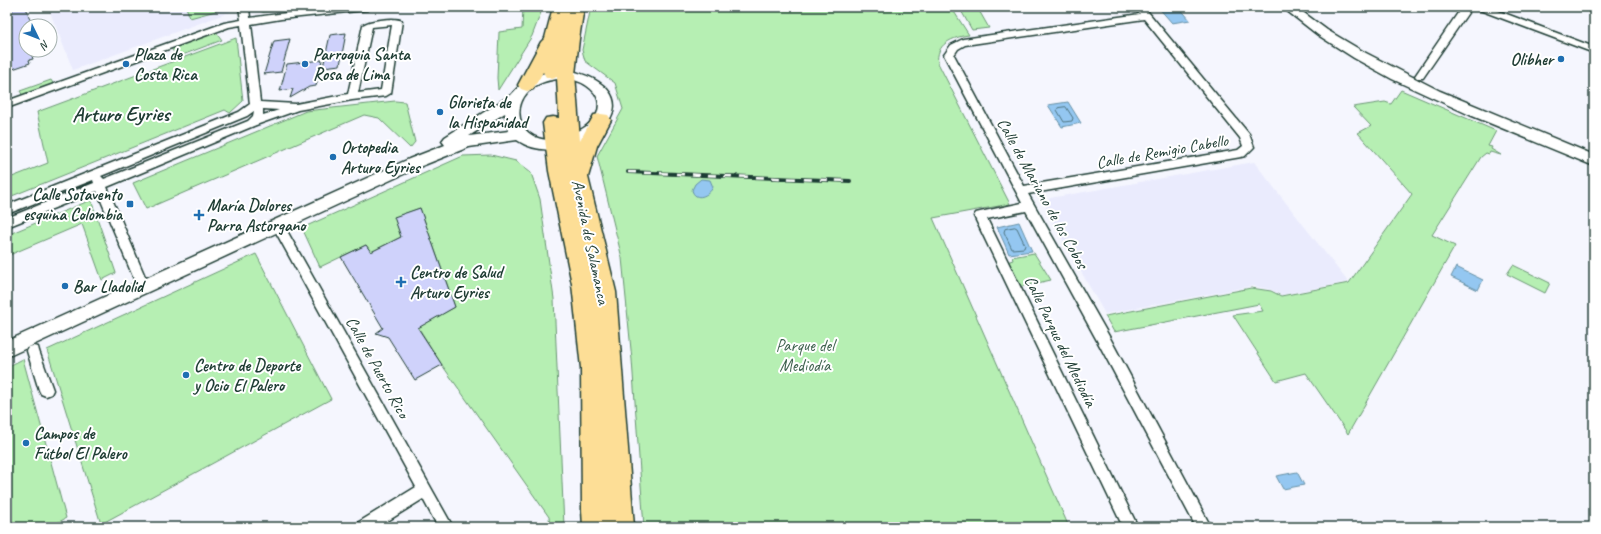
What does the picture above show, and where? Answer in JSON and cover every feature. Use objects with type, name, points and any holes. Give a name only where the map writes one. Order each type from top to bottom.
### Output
[{"type":"highway","name":"Avenida de Salamanca","points":[[561,7],[554,36],[559,75],[562,143],[559,171],[583,284],[593,368],[593,521]]},
{"type":"highway","name":"Avenida de Salamanca","points":[[559,75],[570,38],[576,7]]},
{"type":"highway","points":[[527,85],[554,36]]},
{"type":"highway","points":[[579,179],[583,155],[588,140],[601,120]]},
{"type":"highway","name":"Avenida de Salamanca","points":[[562,143],[579,179],[605,292],[620,527]]},
{"type":"main road","points":[[1288,7],[1322,33],[1390,72],[1434,94],[1594,161]]},
{"type":"main road","points":[[1305,7],[1348,38],[1420,76],[1594,148]]},
{"type":"main road","points":[[414,163],[480,123],[515,99],[527,85],[559,75],[578,75],[592,81],[600,90],[606,101],[605,112],[601,120],[591,129],[562,143],[538,144],[519,135],[514,125],[512,112],[515,99]]},
{"type":"main road","points":[[7,349],[414,163],[466,142],[486,138],[519,135]]},
{"type":"street","points":[[244,7],[255,105],[259,110],[258,117],[252,122]]},
{"type":"street","points":[[7,105],[227,25],[367,7]]},
{"type":"street","name":"Calle de Remigio Cabello","points":[[1020,191],[1241,153],[1249,147],[1245,137],[1139,7]]},
{"type":"street","points":[[1420,76],[1467,7]]},
{"type":"street","points":[[1480,7],[1594,50]]},
{"type":"street","name":"Calle de Mariano de los Cobos","points":[[1146,16],[963,42],[950,50],[949,55],[990,136],[1015,178],[1020,191],[1072,282],[1204,527]]},
{"type":"street","points":[[7,210],[98,180],[296,107],[352,97],[386,93],[397,21],[368,25],[352,97]]},
{"type":"street","points":[[7,223],[243,114],[255,105],[296,107]]},
{"type":"street","points":[[98,180],[143,286]]},
{"type":"street","name":"Calle Parque del Mediodía","points":[[1029,206],[980,216],[1132,527]]},
{"type":"street","name":"Calle de Puerto Rico","points":[[278,225],[446,527]]},
{"type":"street","points":[[33,351],[46,390]]},
{"type":"street","points":[[364,527],[425,490]]},
{"type":"shaded area","points":[[48,7],[230,7],[230,12],[73,70],[58,32],[58,18],[52,18]]},
{"type":"shaded area","points":[[1254,162],[1348,282],[1281,295],[1272,290],[1253,286],[1105,314],[1046,210],[1046,204],[1050,198]]},
{"type":"green space","points":[[186,7],[230,7],[190,18]]},
{"type":"green space","points":[[254,7],[314,7],[263,12]]},
{"type":"green space","points":[[523,7],[543,7],[532,36],[498,90],[497,78],[499,32],[522,29]]},
{"type":"green space","name":"Parque del Mediodía","points":[[591,7],[951,7],[969,35],[951,40],[942,46],[939,51],[938,63],[1010,204],[933,218],[1069,527],[644,527],[632,360],[622,258],[597,156],[623,109],[615,83],[585,61],[582,50]]},
{"type":"green space","points":[[959,7],[977,7],[989,28],[972,30]]},
{"type":"green space","points":[[216,32],[222,40],[177,57],[171,48]]},
{"type":"green space","points":[[236,38],[243,101],[230,113],[225,110],[7,198],[7,179],[48,163],[37,112]]},
{"type":"green space","points":[[51,80],[54,85],[23,96],[20,91]]},
{"type":"green space","points":[[1401,90],[1496,131],[1488,146],[1492,147],[1491,149],[1501,155],[1490,152],[1489,154],[1486,153],[1481,157],[1432,235],[1455,246],[1348,434],[1306,373],[1276,381],[1233,315],[1263,311],[1259,304],[1114,332],[1105,316],[1251,288],[1271,291],[1281,296],[1349,283],[1412,194],[1358,133],[1371,126],[1353,107],[1385,102],[1391,104]]},
{"type":"green space","points":[[395,101],[405,102],[415,142],[410,148],[379,118],[364,115],[146,209],[133,183],[306,111]]},
{"type":"green space","points":[[491,155],[516,161],[531,173],[540,199],[554,299],[564,527],[550,527],[549,517],[442,365],[418,327],[455,307],[420,208],[395,217],[401,237],[371,252],[366,245],[320,267],[302,228],[463,156]]},
{"type":"green space","points":[[91,200],[116,273],[102,280],[82,224],[7,256],[7,235]]},
{"type":"green space","points":[[1034,253],[1051,280],[1019,287],[1007,262],[1013,260],[1012,257]]},
{"type":"green space","name":"Centro de Deporte y Ocio El Palero","points":[[256,254],[331,399],[101,524],[47,350]]},
{"type":"green space","points":[[1513,265],[1550,283],[1545,293],[1507,274]]},
{"type":"green space","name":"Campos de Fútbol El Palero","points":[[23,359],[66,518],[50,527],[7,527],[7,367]]},
{"type":"water","points":[[1158,7],[1179,7],[1190,20],[1172,23]]},
{"type":"water","points":[[1068,102],[1081,123],[1062,127],[1048,105]]},
{"type":"water","points":[[701,179],[710,180],[713,187],[708,193],[699,197],[694,194],[692,190],[695,184]]},
{"type":"water","points":[[1019,222],[1032,251],[1009,254],[997,227]]},
{"type":"water","points":[[1456,267],[1483,280],[1478,290],[1451,277]]},
{"type":"water","points":[[1297,472],[1304,485],[1283,489],[1276,476]]},
{"type":"building","points":[[26,7],[29,18],[18,18],[18,58],[33,59],[29,60],[30,63],[7,71],[7,13],[12,11],[12,9]]},
{"type":"building","points":[[346,33],[340,65],[323,67],[330,35]]},
{"type":"building","points":[[290,39],[281,72],[264,74],[274,41]]},
{"type":"building","points":[[322,60],[316,86],[309,87],[290,98],[293,89],[280,91],[287,64]]},
{"type":"building","name":"Centro de Salud Arturo Eyries","points":[[420,208],[455,307],[418,328],[442,365],[415,380],[388,337],[376,333],[383,328],[341,257],[366,245],[371,252],[401,237],[394,217]]},
{"type":"railway","points":[[628,172],[850,181]]},
{"type":"place","name":"Olibher","points":[[1561,59]]},
{"type":"place","name":"Plaza de Costa Rica","points":[[126,64]]},
{"type":"place","name":"Parroquia Santa Rosa de Lima","points":[[305,64]]},
{"type":"place","name":"Glorieta de la Hispanidad","points":[[440,112]]},
{"type":"place","name":"Ortopedia Arturo Eyries","points":[[333,157]]},
{"type":"place","name":"Calle Sotavento esquina Colombia","points":[[130,204]]},
{"type":"place","name":"María Dolores Parra Astorgano","points":[[199,215]]},
{"type":"place","name":"Centro de Salud Arturo Eyries","points":[[401,282]]},
{"type":"place","name":"Bar Lladolid","points":[[65,286]]},
{"type":"place","name":"Centro de Deporte y Ocio El Palero","points":[[186,375]]},
{"type":"place","name":"Campos de Fútbol El Palero","points":[[26,443]]},
{"type":"district","name":"Arturo Eyries","points":[[121,114]]}]
